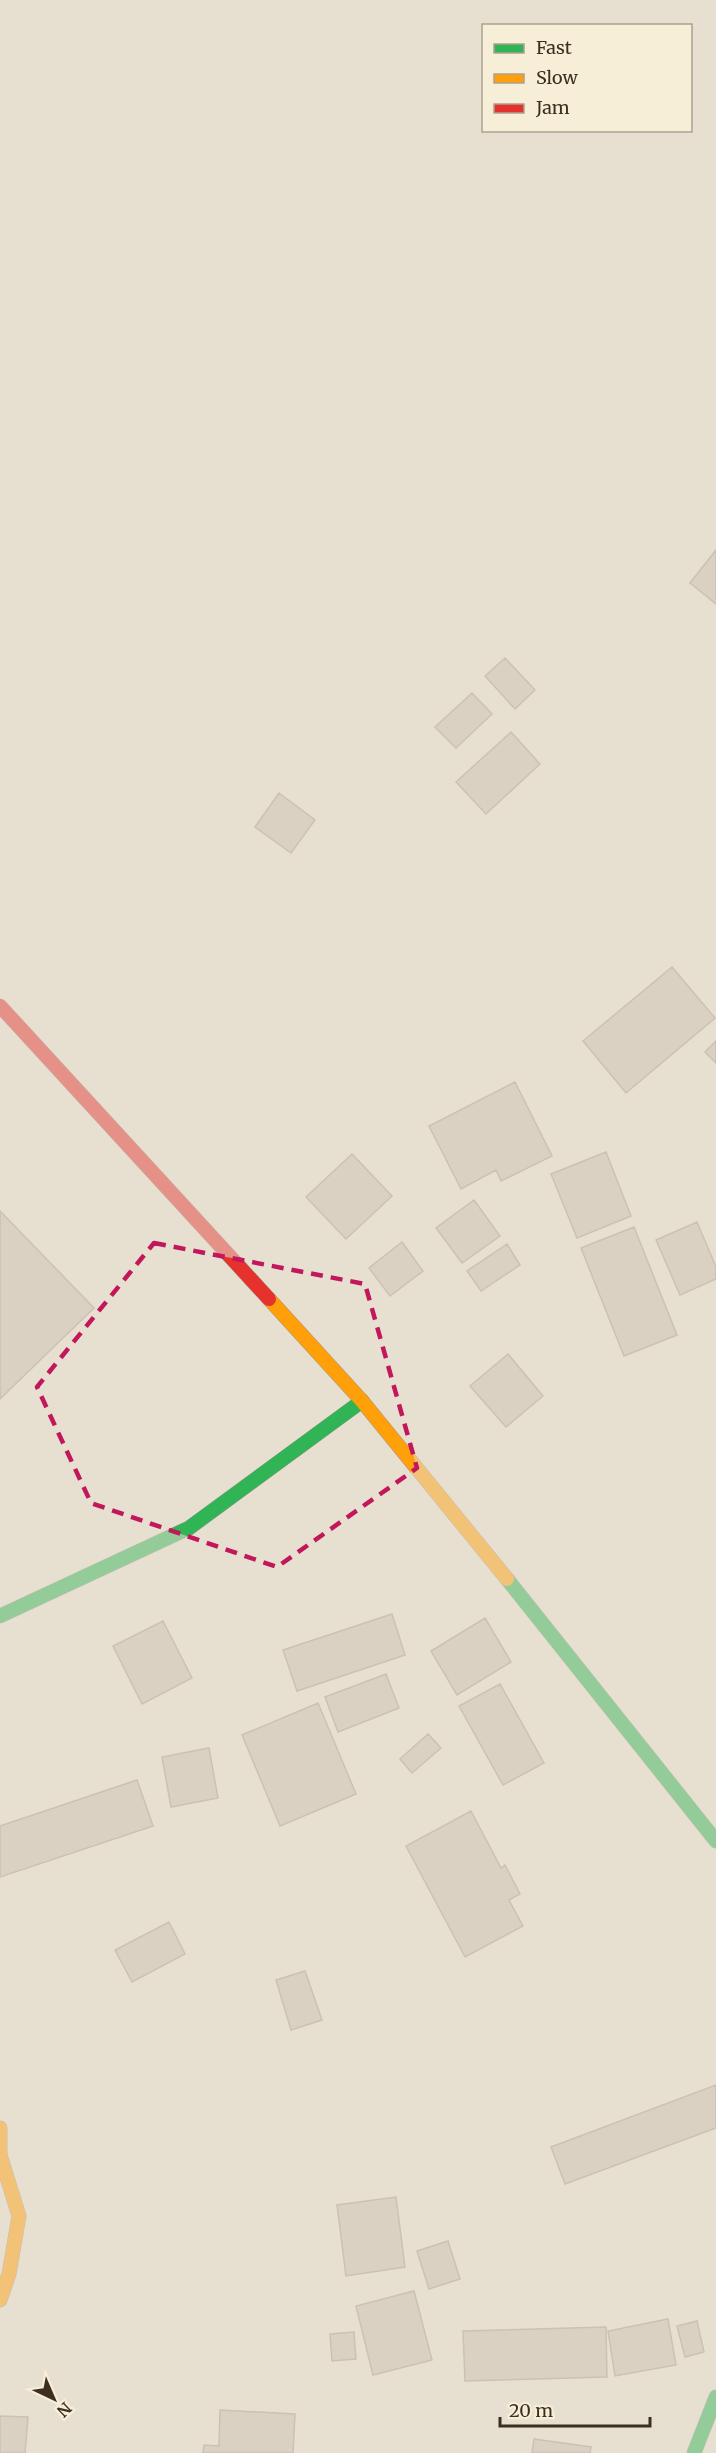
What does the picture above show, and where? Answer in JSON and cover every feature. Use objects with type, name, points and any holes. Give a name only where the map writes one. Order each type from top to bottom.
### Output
[{"type":"main road","points":[[0,1006],[362,1401],[538,1616],[716,1841]]},
{"type":"main road","points":[[0,1616],[189,1528],[362,1401]]},
{"type":"main road","points":[[0,2128],[0,2155],[18,2216],[9,2274],[0,2300]]},
{"type":"main road","points":[[694,2453],[716,2397]]},
{"type":"highlighted area","points":[[154,1243],[365,1284],[417,1468],[277,1567],[91,1503],[37,1387]]},
{"type":"building","points":[[716,550],[716,604],[690,583]]},
{"type":"building","points":[[505,658],[535,690],[515,709],[485,676]]},
{"type":"building","points":[[472,693],[492,714],[456,748],[435,727]]},
{"type":"building","points":[[511,732],[540,764],[486,814],[456,782]]},
{"type":"building","points":[[279,793],[315,820],[291,853],[255,827]]},
{"type":"building","points":[[672,967],[715,1018],[626,1093],[583,1041]]},
{"type":"building","points":[[716,1041],[716,1063],[705,1052]]},
{"type":"building","points":[[515,1082],[552,1156],[501,1181],[496,1170],[461,1189],[429,1126]]},
{"type":"building","points":[[606,1152],[631,1216],[577,1238],[551,1174]]},
{"type":"building","points":[[352,1154],[392,1196],[346,1239],[306,1197]]},
{"type":"building","points":[[474,1200],[500,1236],[462,1263],[436,1228]]},
{"type":"building","points":[[0,1211],[94,1308],[0,1399]]},
{"type":"building","points":[[697,1222],[716,1267],[716,1279],[680,1295],[656,1240]]},
{"type":"building","points":[[634,1227],[677,1335],[624,1356],[581,1248]]},
{"type":"building","points":[[402,1242],[423,1271],[390,1296],[369,1268]]},
{"type":"building","points":[[507,1244],[520,1265],[481,1291],[467,1271]]},
{"type":"building","points":[[508,1354],[543,1396],[506,1427],[470,1386]]},
{"type":"building","points":[[392,1614],[405,1655],[297,1691],[283,1650]]},
{"type":"building","points":[[485,1618],[511,1662],[457,1695],[431,1651]]},
{"type":"building","points":[[163,1621],[192,1678],[142,1704],[113,1646]]},
{"type":"building","points":[[386,1674],[399,1708],[338,1732],[325,1697]]},
{"type":"building","points":[[500,1684],[544,1763],[503,1785],[459,1706]]},
{"type":"building","points":[[318,1703],[356,1794],[280,1826],[242,1735]]},
{"type":"building","points":[[428,1734],[441,1748],[412,1773],[400,1759]]},
{"type":"building","points":[[209,1748],[218,1798],[171,1807],[162,1757]]},
{"type":"building","points":[[137,1780],[153,1826],[0,1877],[0,1826]]},
{"type":"building","points":[[471,1811],[501,1868],[505,1865],[520,1894],[509,1900],[523,1926],[465,1957],[406,1846]]},
{"type":"building","points":[[169,1922],[185,1954],[132,1982],[115,1950]]},
{"type":"building","points":[[305,1971],[322,2020],[291,2030],[276,1980]]},
{"type":"building","points":[[716,2085],[716,2128],[565,2184],[551,2147]]},
{"type":"building","points":[[396,2197],[405,2267],[346,2276],[337,2205]]},
{"type":"building","points":[[448,2241],[460,2279],[429,2289],[417,2251]]},
{"type":"building","points":[[414,2291],[432,2360],[373,2375],[356,2306]]},
{"type":"building","points":[[668,2319],[676,2365],[615,2376],[608,2331]]},
{"type":"building","points":[[697,2321],[704,2352],[685,2357],[677,2326]]},
{"type":"building","points":[[606,2327],[607,2377],[465,2381],[463,2331]]},
{"type":"building","points":[[354,2332],[356,2359],[332,2361],[330,2334]]},
{"type":"building","points":[[220,2410],[295,2414],[293,2453],[203,2453],[204,2445],[219,2446]]},
{"type":"building","points":[[0,2416],[28,2417],[25,2453],[0,2453]]},
{"type":"building","points":[[534,2439],[591,2447],[590,2453],[532,2453]]},
{"type":"traffic: fast","points":[[0,1616],[189,1528],[362,1401]]},
{"type":"traffic: fast","points":[[507,1579],[716,1841]]},
{"type":"traffic: fast","points":[[694,2453],[716,2397]]},
{"type":"traffic: slow","points":[[269,1299],[362,1401],[507,1579]]},
{"type":"traffic: slow","points":[[0,2128],[0,2155],[19,2216],[9,2274],[0,2300]]},
{"type":"traffic: jam","points":[[0,1006],[269,1299]]}]
